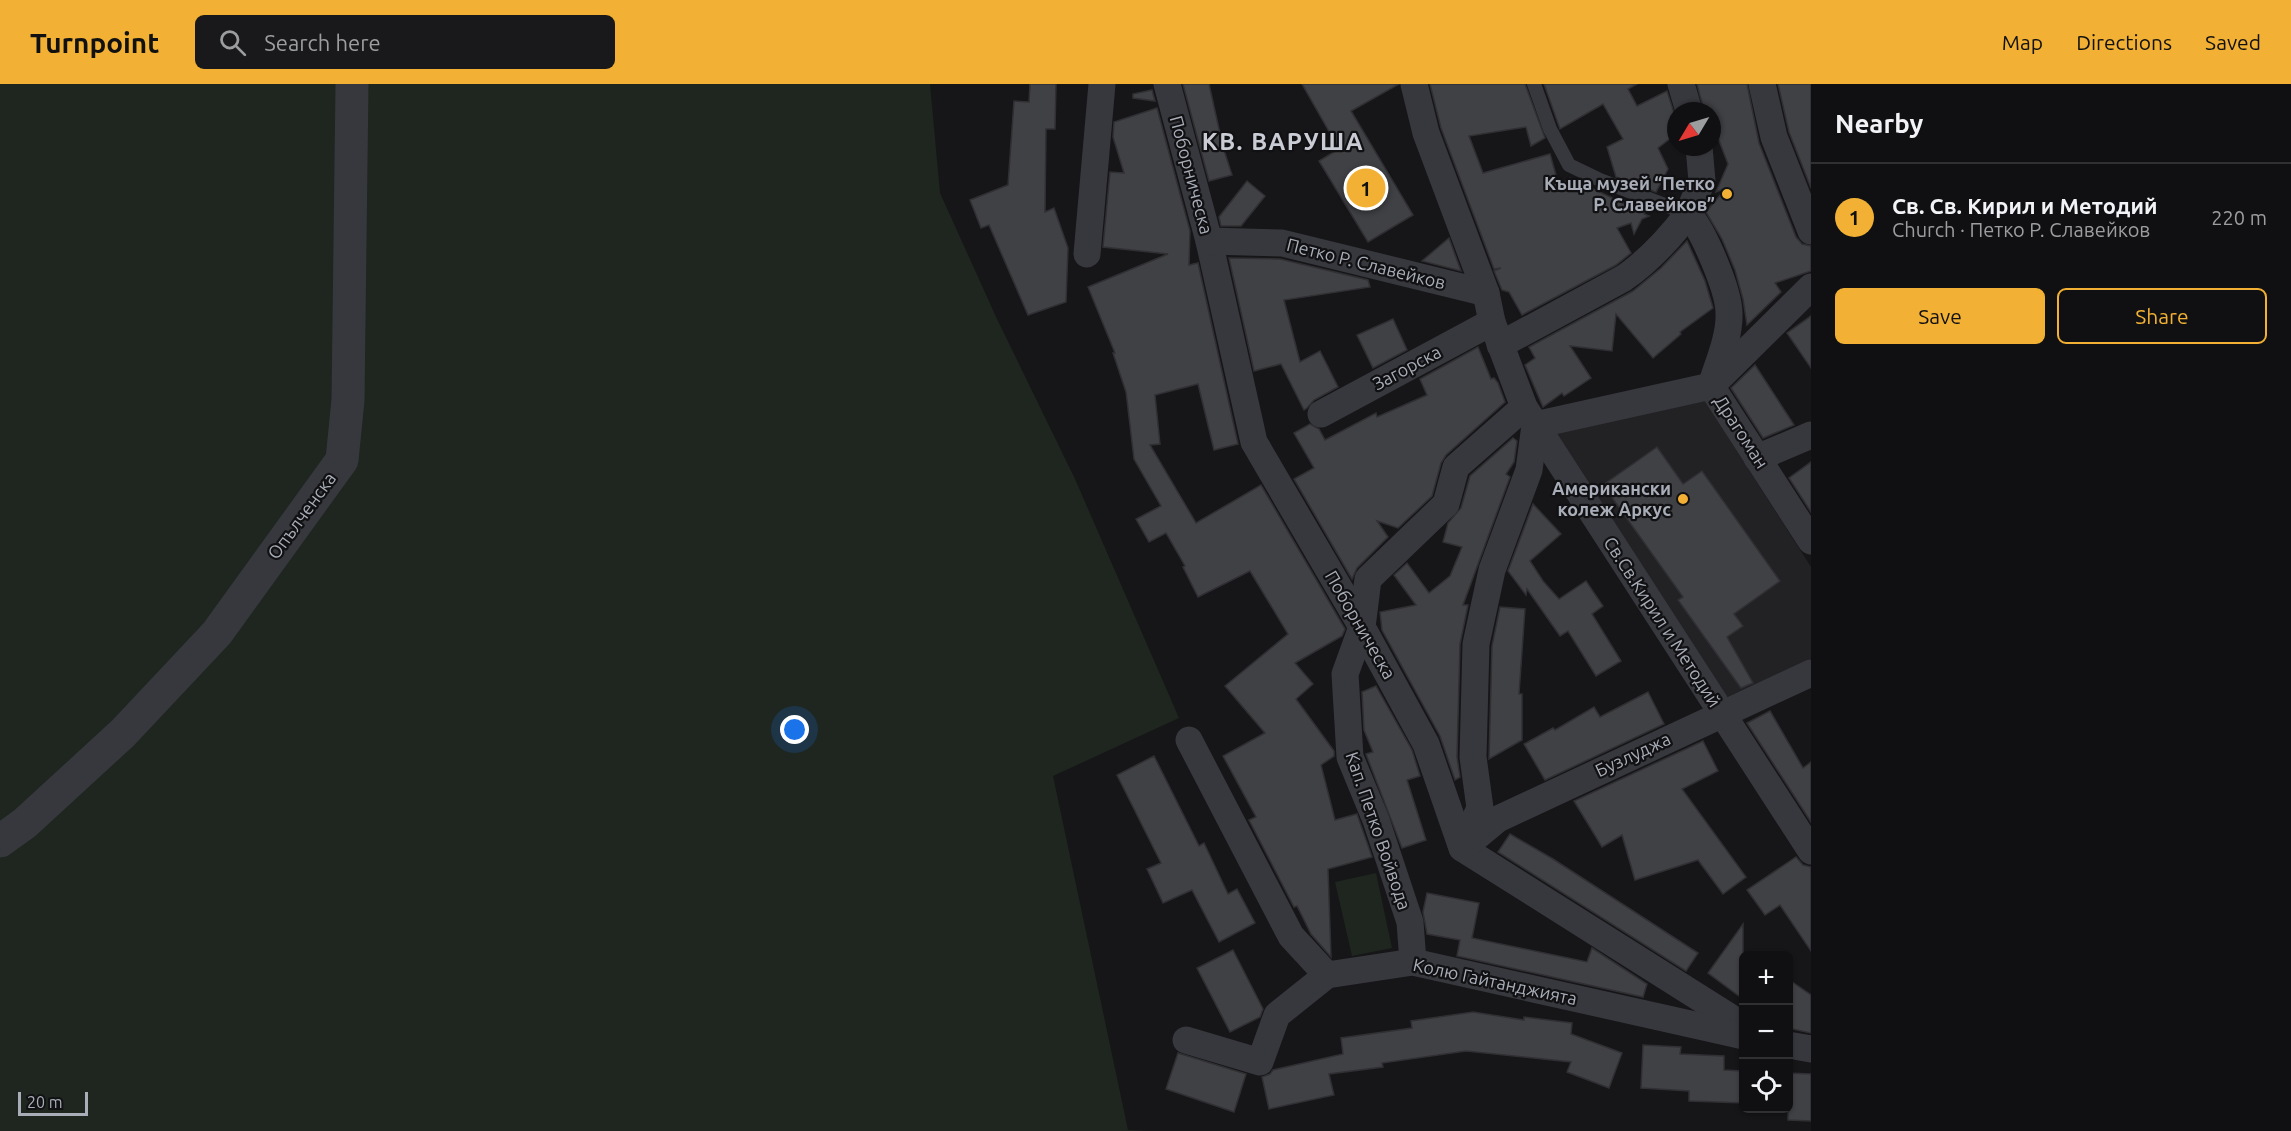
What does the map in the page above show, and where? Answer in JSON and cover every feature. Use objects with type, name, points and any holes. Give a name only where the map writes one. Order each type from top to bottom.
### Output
[{"type":"street","name":"Опълченска","points":[[0,841],[25,823],[123,733],[217,633],[342,460],[348,400],[352,84]]},
{"type":"street","points":[[1087,254],[1102,84]]},
{"type":"street","name":"Поборническа","points":[[1167,84],[1209,241],[1254,442],[1362,627],[1426,744],[1462,848]]},
{"type":"street","name":"Св.Св.Кирил и Методий","points":[[1414,84],[1426,133],[1486,293],[1496,333],[1529,416],[1811,850]]},
{"type":"street","points":[[1681,84],[1686,102]]},
{"type":"street","points":[[1762,84],[1774,137],[1811,231]]},
{"type":"street","points":[[1496,333],[1624,278],[1641,266],[1663,246],[1688,214],[1702,181],[1701,156]]},
{"type":"street","name":"Драгоман","points":[[1688,214],[1704,237],[1726,297],[1729,313],[1726,335],[1711,386],[1811,541]]},
{"type":"street","name":"Петко Р. Славейков","points":[[1209,241],[1282,243],[1486,293]]},
{"type":"street","points":[[1739,1023],[1462,848],[1480,808],[1473,757],[1476,644],[1492,570],[1529,470],[1529,416],[1711,386],[1811,287]]},
{"type":"street","name":"Загорска","points":[[1322,414],[1496,333]]},
{"type":"street","name":"Кап. Петко Войвода","points":[[1413,962],[1410,922],[1376,820],[1350,757],[1345,674],[1362,627],[1368,579],[1446,504],[1456,467],[1529,416]]},
{"type":"street","points":[[1757,458],[1811,435]]},
{"type":"street","name":"Бузлуджа","points":[[1462,848],[1498,819],[1811,673]]},
{"type":"street","points":[[1190,740],[1291,936],[1327,975]]},
{"type":"street","name":"Колю Гайтанджията","points":[[1186,1040],[1260,1062],[1277,1014],[1327,975],[1413,962],[1739,1035]]},
{"type":"street","points":[[1793,1046],[1811,1049]]},
{"type":"lane","points":[[1534,84],[1550,129],[1569,165],[1600,180],[1688,214]]},
{"type":"shaded area","points":[[0,84],[930,84],[940,193],[997,319],[1075,479],[1179,718],[1053,776],[1128,1130],[1147,1131],[0,1131]]},
{"type":"shaded area","name":"Американски колеж Аркус","points":[[1705,401],[1811,567],[1811,659],[1727,697],[1554,431]]},
{"type":"shaded area","points":[[1376,873],[1392,948],[1352,956],[1335,882]]},
{"type":"building","points":[[1030,84],[1056,84],[1055,129],[1046,129],[1045,212],[1054,208],[1068,248],[1066,302],[1028,315],[989,225],[981,228],[970,200],[1008,185],[1014,101],[1029,102]]},
{"type":"building","points":[[1183,84],[1209,84],[1223,147],[1232,175],[1209,181]]},
{"type":"building","points":[[1302,84],[1399,84],[1351,111],[1413,215],[1368,242],[1319,161],[1339,149]]},
{"type":"building","points":[[1430,84],[1525,84],[1545,138],[1531,146],[1526,127],[1469,136],[1483,173],[1550,154],[1559,186],[1570,178],[1625,204],[1623,199],[1648,208],[1644,214],[1649,216],[1642,219],[1634,234],[1631,223],[1617,228],[1631,253],[1616,265],[1522,315],[1509,292],[1502,290],[1494,271],[1501,268],[1494,269],[1441,128]]},
{"type":"building","points":[[1544,84],[1637,84],[1628,89],[1637,106],[1667,91],[1671,102],[1667,102],[1667,141],[1658,148],[1668,169],[1656,192],[1616,177],[1607,147],[1623,139],[1603,104],[1560,129]]},
{"type":"building","points":[[1697,84],[1747,84],[1759,143],[1796,237],[1802,244],[1811,246],[1811,271],[1775,283],[1781,292],[1747,325],[1735,270],[1722,239],[1706,212],[1726,188],[1716,192],[1728,164],[1721,146],[1721,102],[1702,102]]},
{"type":"building","points":[[1778,84],[1811,84],[1811,188],[1789,132]]},
{"type":"building","points":[[1152,90],[1155,101],[1133,98],[1133,94]]},
{"type":"building","points":[[1157,108],[1190,231],[1189,265],[1198,263],[1238,444],[1214,450],[1198,384],[1155,395],[1160,444],[1150,445],[1196,523],[1261,485],[1345,629],[1342,636],[1295,663],[1313,684],[1296,699],[1334,751],[1334,756],[1321,765],[1335,820],[1357,814],[1372,857],[1328,869],[1331,957],[1311,934],[1297,906],[1294,907],[1249,820],[1256,817],[1223,756],[1265,733],[1225,686],[1288,634],[1250,571],[1198,597],[1183,567],[1185,566],[1166,533],[1149,542],[1136,519],[1161,506],[1134,459],[1126,392],[1113,353],[1115,353],[1088,287],[1168,254],[1103,247],[1110,172],[1124,173],[1113,137],[1114,122]]},
{"type":"building","points":[[1247,181],[1265,196],[1241,226],[1221,226],[1219,217]]},
{"type":"building","points":[[1449,238],[1461,271],[1422,261]]},
{"type":"building","points":[[1687,241],[1705,281],[1713,308],[1680,332],[1681,334],[1653,358],[1616,314],[1612,351],[1570,346],[1591,378],[1564,396],[1562,393],[1543,407],[1525,365],[1535,358],[1529,347],[1633,291],[1661,268]]},
{"type":"building","points":[[1229,258],[1280,259],[1368,280],[1370,287],[1284,300],[1300,362],[1320,351],[1338,387],[1314,400],[1304,410],[1281,364],[1254,371]]},
{"type":"building","points":[[1811,316],[1811,368],[1787,333]]},
{"type":"building","points":[[1393,319],[1407,350],[1373,368],[1357,335]]},
{"type":"building","points":[[1478,347],[1491,379],[1494,378],[1498,383],[1505,402],[1446,455],[1441,463],[1432,496],[1398,528],[1377,521],[1388,537],[1357,568],[1352,579],[1294,479],[1314,468],[1294,433],[1310,424],[1319,429],[1325,440],[1376,413],[1377,417],[1427,395],[1420,379]]},
{"type":"building","points":[[1755,365],[1794,425],[1763,438],[1731,388]]},
{"type":"building","points":[[1513,438],[1517,441],[1514,462],[1506,474],[1510,477],[1463,605],[1468,605],[1460,644],[1457,757],[1460,777],[1455,780],[1440,736],[1382,630],[1380,612],[1416,605],[1394,575],[1407,563],[1429,593],[1450,576],[1462,547],[1443,542],[1448,523],[1461,508],[1470,476]]},
{"type":"building","points":[[1657,447],[1683,484],[1702,471],[1780,581],[1734,614],[1743,626],[1727,637],[1753,683],[1741,688],[1678,600],[1683,597],[1603,485]]},
{"type":"building","points":[[1811,462],[1811,512],[1789,478]]},
{"type":"building","points":[[1533,504],[1561,534],[1530,561],[1543,581],[1559,599],[1586,581],[1603,606],[1592,614],[1621,661],[1596,676],[1568,631],[1560,636],[1527,589],[1526,595],[1508,571]]},
{"type":"building","points":[[1500,607],[1525,609],[1519,694],[1522,694],[1522,740],[1489,759],[1492,646]]},
{"type":"building","points":[[1376,686],[1412,750],[1420,776],[1407,780],[1426,840],[1402,848],[1366,754],[1373,752],[1364,730],[1362,692]]},
{"type":"building","points":[[1648,692],[1664,724],[1545,780],[1524,744],[1553,728],[1555,730],[1594,707],[1600,717]]},
{"type":"building","points":[[1770,711],[1803,768],[1811,762],[1811,822],[1747,723]]},
{"type":"building","points":[[1703,741],[1718,771],[1682,789],[1746,877],[1723,894],[1698,860],[1635,880],[1622,835],[1602,847],[1574,801]]},
{"type":"building","points":[[1154,756],[1199,846],[1204,843],[1228,894],[1237,889],[1255,923],[1219,942],[1192,890],[1163,903],[1147,869],[1161,863],[1117,775]]},
{"type":"building","points":[[1510,834],[1553,859],[1698,953],[1686,971],[1498,852]]},
{"type":"building","points":[[1796,857],[1803,865],[1811,867],[1811,951],[1780,905],[1765,915],[1747,890]]},
{"type":"building","points":[[1427,893],[1479,903],[1472,938],[1587,962],[1592,948],[1647,984],[1643,997],[1457,956],[1460,940],[1427,934],[1423,912]]},
{"type":"building","points":[[1743,924],[1743,951],[1739,951],[1739,996],[1708,973]]},
{"type":"building","points":[[1233,950],[1263,1009],[1260,1017],[1230,1032],[1197,968]]},
{"type":"building","points":[[1793,982],[1811,995],[1811,1033],[1793,1029]]},
{"type":"building","points":[[1473,1012],[1524,1020],[1524,1017],[1572,1023],[1571,1034],[1622,1053],[1609,1088],[1567,1072],[1571,1062],[1466,1051],[1382,1063],[1383,1067],[1329,1074],[1334,1095],[1269,1109],[1262,1077],[1273,1070],[1343,1054],[1341,1038],[1412,1028],[1411,1021]]},
{"type":"building","points":[[1643,1045],[1681,1047],[1680,1054],[1724,1056],[1724,1070],[1739,1071],[1739,1103],[1689,1101],[1689,1091],[1641,1088]]},
{"type":"building","points":[[1178,1053],[1246,1074],[1234,1112],[1166,1089]]},
{"type":"building","points":[[1793,1073],[1811,1074],[1811,1121],[1788,1120],[1788,1113],[1793,1113]]},
{"type":"place","name":"Св. Св. Кирил и Методий","points":[[1366,188]]},
{"type":"place","name":"Къща музей “Петко Р. Славейков”","points":[[1727,194]]},
{"type":"place","name":"Американски колеж Аркус","points":[[1683,499]]},
{"type":"district","name":"КВ. ВАРУША","points":[[1283,142]]}]
